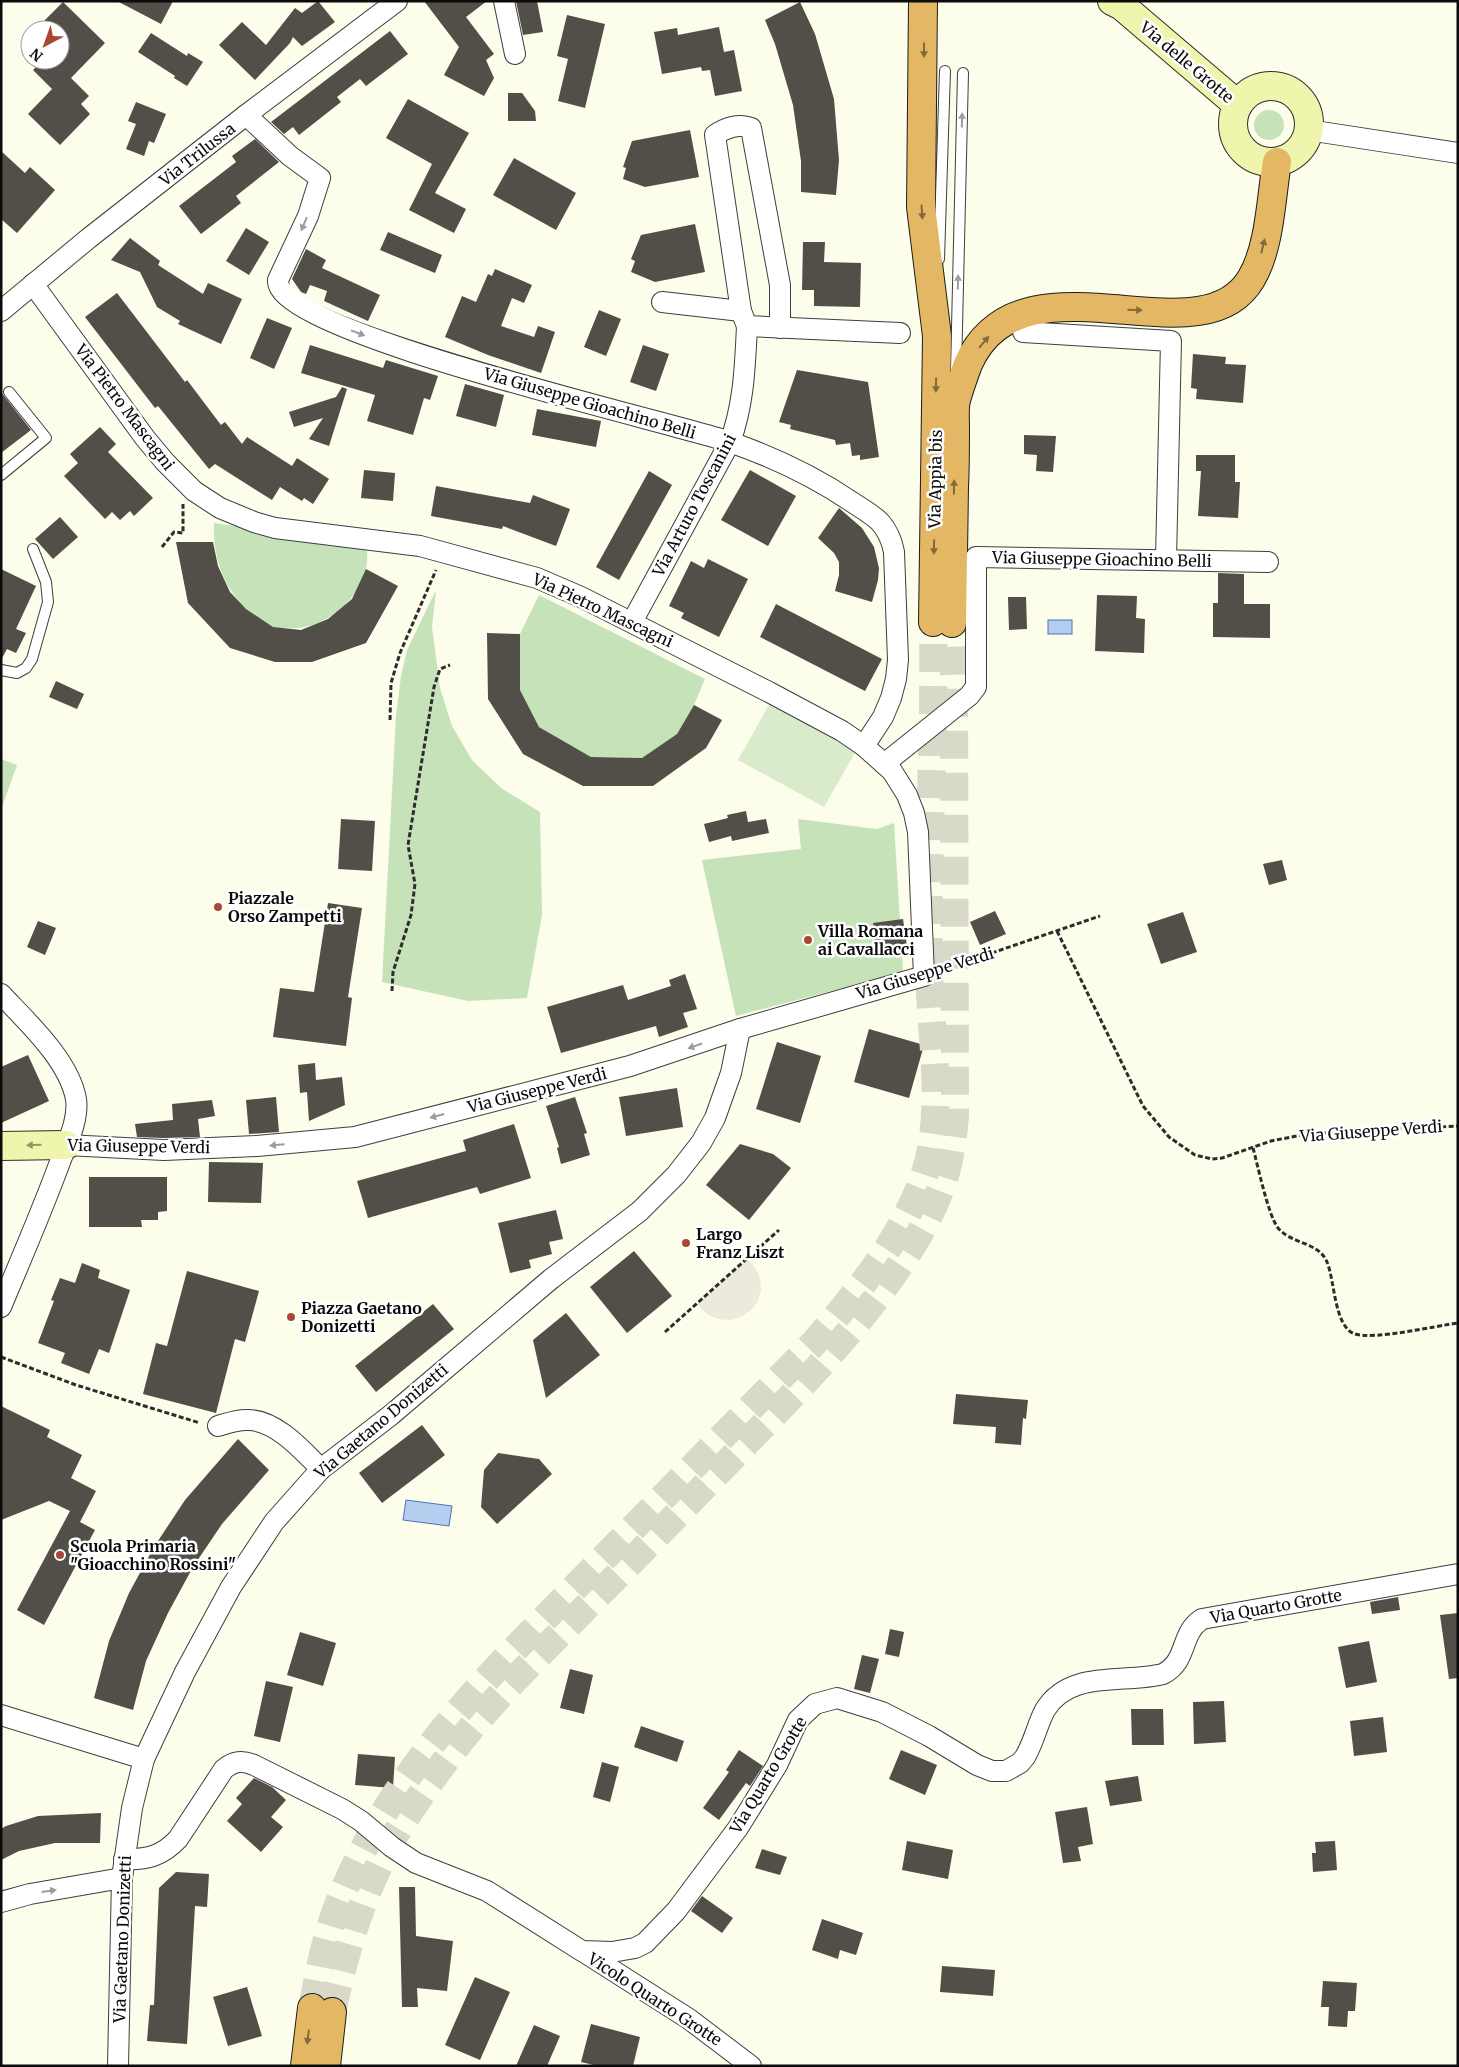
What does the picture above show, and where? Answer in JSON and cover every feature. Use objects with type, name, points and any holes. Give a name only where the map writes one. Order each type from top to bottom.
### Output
[{"type":"highway","name":"Via Appia bis","points":[[923,1],[922,207],[937,336],[942,622],[956,401],[968,365],[981,345],[1005,321],[1017,315],[1042,309],[1071,307],[1196,312],[1222,306],[1236,296],[1252,278],[1259,261],[1277,162]]},
{"type":"highway","points":[[305,2066],[322,2010],[326,2066]]},
{"type":"street","name":"Via Trilussa","points":[[1,311],[89,238],[246,115],[397,1]]},
{"type":"street","points":[[504,1],[515,54]]},
{"type":"street","name":"Via delle Grotte","points":[[1118,3],[1238,105]]},
{"type":"street","name":"Via delle Grotte","points":[[1277,162],[1254,159],[1244,151],[1237,141],[1233,129],[1234,117],[1238,105],[1246,95],[1270,86],[1283,89],[1295,95],[1303,105],[1308,117],[1308,130]]},
{"type":"street","name":"Via Giuseppe Gioachino Belli","points":[[246,115],[290,156],[320,178],[303,228],[278,280],[279,289],[290,300],[338,324],[387,344],[578,402],[730,442],[791,468],[839,494],[875,518],[890,538],[894,558],[898,669],[891,698],[883,716],[864,746]]},
{"type":"street","name":"Via Arturo Toscanini","points":[[632,622],[730,442],[738,418],[744,382],[744,319],[715,135],[721,130],[743,124],[751,128],[779,276],[780,328]]},
{"type":"street","points":[[1277,162],[1297,152],[1304,142],[1308,130],[1458,153]]},
{"type":"street","name":"Via Pietro Mascagni","points":[[34,284],[145,438],[179,477],[207,500],[231,513],[275,528],[420,546],[444,551],[547,582],[632,622],[769,692],[842,731],[864,746],[895,776],[907,795],[918,832],[924,976]]},
{"type":"street","points":[[662,302],[780,328],[900,333]]},
{"type":"street","points":[[1024,332],[1171,342],[1166,559]]},
{"type":"street","name":"Via Giuseppe Gioachino Belli","points":[[884,764],[969,696],[976,687],[976,557],[1268,562]]},
{"type":"street","name":"Via Giuseppe Verdi","points":[[1,1146],[66,1145],[164,1150],[257,1146],[355,1137],[630,1066],[740,1029],[924,976]]},
{"type":"street","points":[[1,994],[38,1034],[68,1077],[76,1100],[74,1122],[66,1145],[47,1197],[1,1307]]},
{"type":"street","name":"Via Gaetano Donizetti","points":[[123,2065],[123,1868],[132,1808],[144,1759],[185,1672],[231,1587],[274,1522],[321,1469],[391,1415],[551,1279],[626,1222],[666,1187],[693,1154],[711,1125],[731,1073],[740,1029]]},
{"type":"street","points":[[218,1426],[247,1420],[264,1424],[284,1435],[321,1469]]},
{"type":"street","name":"Via Quarto Grotte","points":[[582,1951],[624,1951],[645,1943],[654,1936],[690,1894],[738,1828],[777,1765],[798,1720],[815,1704],[837,1698],[845,1699],[882,1712],[929,1736],[977,1766],[992,1771],[1006,1771],[1020,1763],[1025,1757],[1045,1711],[1059,1694],[1078,1684],[1164,1674],[1176,1666],[1189,1631],[1202,1620],[1458,1574]]},
{"type":"street","points":[[1,1715],[144,1759]]},
{"type":"street","points":[[1,1902],[152,1858],[170,1847],[178,1839],[224,1769],[235,1762],[243,1762],[254,1765],[342,1809],[416,1863],[487,1891],[582,1951]]},
{"type":"street","name":"Vicolo Quarto Grotte","points":[[582,1951],[696,2023],[751,2066]]},
{"type":"lane","points":[[937,336],[945,71]]},
{"type":"lane","points":[[956,401],[963,73]]},
{"type":"lane","points":[[1,475],[46,438],[9,392]]},
{"type":"lane","points":[[1,670],[17,673],[29,664],[45,616],[48,588],[33,549]]},
{"type":"path","points":[[162,547],[174,532],[183,533],[182,506]]},
{"type":"path","points":[[390,720],[392,683],[400,654],[444,551]]},
{"type":"path","points":[[392,991],[393,972],[411,915],[415,884],[408,845],[434,686],[440,669],[450,665]]},
{"type":"path","name":"Via Giuseppe Verdi","points":[[924,976],[1100,916]]},
{"type":"path","name":"Via Giuseppe Verdi","points":[[1056,931],[1143,1106],[1161,1128],[1183,1148],[1203,1158],[1222,1158],[1271,1141],[1307,1134],[1458,1126]]},
{"type":"path","points":[[1253,1148],[1275,1223],[1287,1236],[1312,1247],[1326,1259],[1340,1316],[1350,1331],[1361,1336],[1376,1336],[1458,1323]]},
{"type":"path","points":[[665,1332],[779,1230]]},
{"type":"path","points":[[1,1357],[105,1395],[192,1421],[218,1426]]},
{"type":"green space","points":[[1269,110],[1280,114],[1284,125],[1280,136],[1269,140],[1258,136],[1254,125],[1258,114]]},
{"type":"green space","points":[[214,523],[367,546],[367,566],[362,581],[346,603],[325,620],[300,628],[272,627],[258,619],[245,608],[227,584],[216,555]]},
{"type":"green space","points":[[436,590],[432,627],[440,688],[452,726],[472,760],[501,788],[540,812],[542,915],[527,998],[468,1001],[382,982],[396,716],[401,676],[407,650]]},
{"type":"green space","points":[[539,595],[705,679],[694,705],[677,734],[642,758],[591,757],[539,727],[520,690],[520,634]]},
{"type":"green space","points":[[770,703],[856,751],[824,807],[738,760]]},
{"type":"green space","points":[[1,759],[17,765],[1,810]]},
{"type":"green space","points":[[798,819],[877,829],[894,823],[903,972],[736,1016],[702,860],[801,849]]},
{"type":"shaded area","name":"Largo Franz Liszt","points":[[747,1259],[755,1267],[760,1278],[761,1290],[758,1301],[751,1310],[741,1317],[730,1320],[708,1315],[697,1304]]},
{"type":"water","points":[[1048,620],[1072,620],[1072,634],[1048,634]]},
{"type":"water","points":[[406,1500],[452,1506],[449,1526],[403,1520]]},
{"type":"building","points":[[117,1],[173,1],[161,24]]},
{"type":"building","points":[[318,1],[335,22],[302,46],[293,37],[290,43],[255,80],[219,45],[242,22],[266,45],[295,8],[302,13]]},
{"type":"building","points":[[424,1],[487,1],[466,17],[494,54],[486,60],[494,78],[484,96],[444,75],[459,47]]},
{"type":"building","points":[[516,1],[537,1],[543,32],[523,35]]},
{"type":"building","points":[[63,2],[105,43],[71,78],[89,96],[81,104],[90,114],[60,145],[28,114],[52,89],[33,70],[70,70],[70,20],[45,20]]},
{"type":"building","points":[[800,2],[815,34],[834,99],[839,160],[836,195],[801,192],[801,161],[793,105],[775,44],[765,20]]},
{"type":"building","points":[[567,15],[605,24],[585,108],[558,101],[568,59],[557,56]]},
{"type":"building","points":[[719,27],[724,52],[734,50],[742,91],[715,96],[710,70],[702,71],[701,67],[662,74],[654,32],[677,28],[678,35]]},
{"type":"building","points":[[390,31],[408,54],[366,86],[360,79],[337,97],[341,102],[299,135],[293,127],[284,134],[271,122]]},
{"type":"building","points":[[151,33],[187,56],[188,53],[203,62],[187,86],[138,52]]},
{"type":"building","points":[[508,93],[522,93],[535,111],[536,121],[508,121]]},
{"type":"building","points":[[408,99],[469,133],[435,193],[466,209],[454,233],[409,210],[432,164],[386,138]]},
{"type":"building","points":[[136,102],[166,114],[154,143],[149,141],[144,156],[126,149],[136,124],[128,121]]},
{"type":"building","points":[[690,130],[699,177],[645,187],[623,179],[626,168],[623,167],[632,141]]},
{"type":"building","points":[[255,139],[279,162],[236,196],[241,203],[201,234],[179,206],[236,162],[232,156]]},
{"type":"building","points":[[1,151],[25,173],[30,167],[55,190],[17,233],[1,219]]},
{"type":"building","points":[[514,158],[576,193],[556,230],[493,195]]},
{"type":"building","points":[[695,224],[705,272],[655,282],[631,272],[635,261],[631,259],[641,235]]},
{"type":"building","points":[[246,228],[269,242],[249,275],[226,261]]},
{"type":"building","points":[[388,232],[442,255],[435,273],[380,250]]},
{"type":"building","points":[[130,238],[160,261],[158,265],[203,294],[208,283],[242,299],[221,344],[178,324],[180,321],[157,307],[140,272],[111,260]]},
{"type":"building","points":[[803,242],[825,242],[824,262],[861,263],[860,307],[814,306],[814,290],[802,290]]},
{"type":"building","points":[[306,249],[326,260],[322,268],[380,295],[368,321],[324,301],[327,291],[310,285],[306,294],[301,292],[292,279]]},
{"type":"building","points":[[495,269],[532,285],[524,303],[512,298],[501,326],[534,337],[538,326],[555,332],[541,373],[488,355],[445,337],[462,296],[476,302],[488,274],[492,276]]},
{"type":"building","points":[[117,293],[185,382],[187,380],[221,425],[225,422],[242,444],[247,437],[292,466],[297,458],[329,479],[313,504],[304,498],[302,501],[280,487],[272,500],[215,464],[209,469],[158,406],[155,408],[85,317]]},
{"type":"building","points":[[599,310],[621,319],[606,356],[584,347]]},
{"type":"building","points":[[267,318],[292,328],[274,369],[250,358]]},
{"type":"building","points":[[310,345],[383,368],[386,360],[438,376],[430,400],[424,398],[413,435],[367,421],[375,395],[301,373]]},
{"type":"building","points":[[643,345],[669,354],[656,391],[630,382]]},
{"type":"building","points":[[1193,354],[1226,357],[1225,364],[1246,365],[1243,403],[1196,399],[1197,389],[1191,388]]},
{"type":"building","points":[[797,370],[868,382],[879,457],[860,460],[860,455],[852,456],[850,443],[836,445],[835,440],[790,429],[791,425],[779,422]]},
{"type":"building","points":[[465,384],[504,395],[496,427],[456,416]]},
{"type":"building","points":[[342,387],[347,389],[329,446],[309,439],[323,418],[294,427],[289,412],[336,397]]},
{"type":"building","points":[[1,392],[31,430],[1,453]]},
{"type":"building","points":[[537,409],[601,421],[596,447],[532,435]]},
{"type":"building","points":[[100,427],[116,444],[108,452],[153,498],[134,516],[130,511],[120,520],[112,512],[105,519],[64,476],[78,463],[70,454]]},
{"type":"building","points":[[1024,435],[1056,436],[1053,472],[1036,471],[1037,455],[1024,454]]},
{"type":"building","points":[[1196,455],[1235,455],[1235,482],[1240,482],[1238,518],[1198,516],[1201,471],[1196,471]]},
{"type":"building","points":[[364,470],[395,473],[393,501],[361,498]]},
{"type":"building","points":[[750,470],[796,496],[768,546],[721,520]]},
{"type":"building","points":[[649,471],[672,485],[619,580],[596,567]]},
{"type":"building","points":[[436,486],[530,503],[533,495],[570,509],[556,546],[503,526],[502,529],[431,516]]},
{"type":"building","points":[[839,508],[862,528],[874,547],[879,568],[872,602],[835,591],[839,575],[839,562],[834,553],[818,538]]},
{"type":"building","points":[[60,517],[78,537],[53,559],[35,539]]},
{"type":"building","points":[[176,542],[213,542],[218,566],[230,592],[246,609],[273,627],[301,630],[328,619],[352,599],[366,569],[398,586],[366,643],[312,662],[275,662],[230,648],[188,603]]},
{"type":"building","points":[[708,559],[748,579],[719,637],[681,618],[684,613],[669,606],[691,561],[704,568]]},
{"type":"building","points":[[1,569],[36,586],[16,629],[26,633],[16,653],[7,649],[1,660]]},
{"type":"building","points":[[1218,573],[1244,574],[1244,604],[1270,604],[1270,638],[1213,637],[1213,603],[1218,603]]},
{"type":"building","points":[[1097,595],[1137,596],[1136,618],[1145,619],[1144,653],[1095,651]]},
{"type":"building","points":[[1008,597],[1026,597],[1027,629],[1009,630]]},
{"type":"building","points":[[776,604],[882,659],[865,691],[760,637]]},
{"type":"building","points":[[487,633],[520,634],[520,690],[539,727],[591,757],[642,758],[677,734],[694,705],[722,720],[706,748],[653,786],[583,786],[523,754],[488,699]]},
{"type":"building","points":[[56,681],[84,694],[77,709],[49,697]]},
{"type":"building","points":[[746,811],[748,822],[766,819],[769,833],[732,841],[731,836],[709,842],[704,824],[728,818],[727,815]]},
{"type":"building","points":[[341,819],[375,821],[372,871],[338,869]]},
{"type":"building","points":[[1282,860],[1287,880],[1269,885],[1263,864]]},
{"type":"building","points":[[328,903],[362,908],[348,997],[352,998],[346,1046],[273,1037],[280,988],[314,992]]},
{"type":"building","points":[[995,911],[1006,934],[980,945],[970,922]]},
{"type":"building","points":[[1183,912],[1197,952],[1161,964],[1147,924]]},
{"type":"building","points":[[903,919],[908,953],[877,957],[873,923]]},
{"type":"building","points":[[38,921],[56,928],[45,955],[27,947]]},
{"type":"building","points":[[685,974],[697,1009],[683,1013],[688,1027],[659,1037],[656,1026],[561,1053],[547,1007],[623,985],[628,1000],[671,986],[669,980]]},
{"type":"building","points":[[869,1029],[924,1045],[909,1098],[854,1082]]},
{"type":"building","points":[[777,1042],[821,1056],[800,1123],[756,1109]]},
{"type":"building","points":[[28,1055],[49,1101],[1,1123],[1,1067]]},
{"type":"building","points":[[315,1063],[316,1080],[342,1077],[345,1105],[309,1121],[307,1092],[300,1093],[298,1065]]},
{"type":"building","points":[[677,1088],[683,1127],[626,1136],[619,1097]]},
{"type":"building","points":[[276,1097],[279,1132],[249,1134],[246,1100]]},
{"type":"building","points":[[575,1097],[587,1133],[584,1134],[590,1155],[561,1164],[557,1148],[559,1147],[546,1106]]},
{"type":"building","points":[[212,1100],[215,1116],[198,1119],[200,1137],[137,1137],[135,1124],[173,1120],[172,1104]]},
{"type":"building","points":[[514,1124],[531,1178],[480,1194],[477,1187],[368,1218],[357,1181],[466,1151],[463,1140]]},
{"type":"building","points":[[740,1144],[773,1154],[791,1168],[749,1220],[706,1185]]},
{"type":"building","points":[[209,1162],[263,1163],[261,1203],[208,1202]]},
{"type":"building","points":[[89,1177],[167,1177],[167,1211],[158,1212],[158,1220],[141,1220],[142,1227],[89,1227]]},
{"type":"building","points":[[556,1210],[563,1239],[549,1242],[552,1254],[529,1260],[531,1268],[510,1273],[498,1223]]},
{"type":"building","points":[[634,1251],[672,1296],[627,1333],[590,1287]]},
{"type":"building","points":[[82,1263],[100,1270],[98,1278],[130,1290],[109,1353],[99,1349],[89,1374],[61,1363],[65,1353],[38,1343],[54,1301],[51,1300],[60,1278],[75,1283]]},
{"type":"building","points":[[187,1271],[259,1291],[245,1342],[235,1339],[216,1413],[143,1394],[156,1343],[167,1346]]},
{"type":"building","points":[[433,1304],[454,1329],[376,1392],[355,1366]]},
{"type":"building","points":[[566,1313],[600,1355],[546,1398],[533,1340]]},
{"type":"building","points":[[956,1394],[1028,1400],[1026,1419],[1023,1418],[1021,1445],[995,1443],[996,1427],[953,1424]]},
{"type":"building","points":[[1,1406],[50,1430],[47,1437],[82,1455],[71,1478],[96,1491],[80,1522],[95,1530],[44,1625],[17,1610],[70,1511],[49,1501],[1,1520]]},
{"type":"building","points":[[422,1425],[445,1455],[382,1503],[359,1473]]},
{"type":"building","points":[[238,1439],[269,1470],[222,1524],[193,1567],[168,1613],[146,1661],[133,1710],[94,1698],[109,1641],[129,1593],[154,1547],[185,1500]]},
{"type":"building","points":[[498,1453],[539,1459],[552,1474],[497,1524],[481,1507],[484,1470]]},
{"type":"building","points":[[1398,1597],[1400,1610],[1372,1614],[1370,1602]]},
{"type":"building","points":[[1458,1613],[1458,1678],[1449,1679],[1440,1615]]},
{"type":"building","points":[[890,1629],[904,1632],[899,1657],[885,1654]]},
{"type":"building","points":[[300,1632],[336,1643],[323,1686],[287,1675]]},
{"type":"building","points":[[1369,1641],[1377,1682],[1346,1688],[1338,1647]]},
{"type":"building","points":[[862,1655],[879,1659],[870,1693],[854,1689]]},
{"type":"building","points":[[570,1669],[593,1675],[584,1714],[560,1708]]},
{"type":"building","points":[[266,1681],[293,1687],[280,1742],[254,1736]]},
{"type":"building","points":[[1224,1701],[1226,1742],[1194,1744],[1193,1702]]},
{"type":"building","points":[[1131,1709],[1163,1709],[1164,1745],[1132,1745]]},
{"type":"building","points":[[1383,1717],[1387,1752],[1354,1756],[1350,1721]]},
{"type":"building","points":[[641,1726],[684,1741],[677,1762],[634,1747]]},
{"type":"building","points":[[739,1750],[763,1766],[750,1786],[746,1783],[719,1820],[703,1808],[729,1772],[726,1770]]},
{"type":"building","points":[[901,1750],[937,1765],[925,1795],[889,1779]]},
{"type":"building","points":[[358,1754],[395,1757],[393,1788],[355,1785]]},
{"type":"building","points":[[602,1762],[619,1767],[610,1802],[593,1797]]},
{"type":"building","points":[[1138,1776],[1142,1801],[1110,1806],[1105,1781]]},
{"type":"building","points":[[254,1778],[272,1787],[286,1800],[271,1817],[283,1827],[261,1852],[227,1821],[242,1804],[236,1798]]},
{"type":"building","points":[[1087,1807],[1093,1844],[1078,1847],[1081,1861],[1063,1863],[1055,1812]]},
{"type":"building","points":[[101,1813],[100,1843],[55,1843],[19,1851],[1,1860],[1,1829],[6,1826],[38,1816]]},
{"type":"building","points":[[907,1841],[953,1850],[948,1879],[902,1870]]},
{"type":"building","points":[[1335,1841],[1337,1870],[1313,1872],[1312,1853],[1316,1853],[1315,1842]]},
{"type":"building","points":[[762,1849],[787,1857],[780,1875],[755,1868]]},
{"type":"building","points":[[176,1872],[209,1874],[207,1907],[195,1906],[187,2044],[147,2041],[150,2005],[154,2005],[159,1888]]},
{"type":"building","points":[[399,1887],[415,1887],[416,1936],[453,1941],[447,1991],[417,1988],[418,2007],[402,2007]]},
{"type":"building","points":[[702,1896],[733,1918],[722,1933],[691,1911]]},
{"type":"building","points":[[822,1919],[863,1933],[856,1955],[840,1950],[838,1959],[812,1950]]},
{"type":"building","points":[[942,1966],[995,1970],[993,1996],[940,1992]]},
{"type":"building","points":[[475,1977],[510,1992],[480,2060],[445,2045]]},
{"type":"building","points":[[1323,1981],[1357,1983],[1355,2011],[1348,2011],[1347,2027],[1328,2026],[1329,2007],[1321,2007]]},
{"type":"building","points":[[247,1987],[262,2036],[228,2046],[213,1997]]},
{"type":"building","points":[[591,2024],[640,2037],[633,2066],[598,2066],[581,2062]]},
{"type":"building","points":[[534,2025],[560,2036],[547,2066],[516,2066]]},
{"type":"tunnel","points":[[312,2008],[329,1930],[348,1882],[365,1846],[385,1811],[430,1746],[509,1655],[814,1343],[846,1305],[891,1244],[915,1199],[931,1151],[936,1099],[929,968],[933,622]]},
{"type":"tunnel","points":[[332,2012],[353,1931],[367,1892],[397,1831],[443,1764],[477,1721],[514,1681],[834,1350],[891,1278],[922,1230],[938,1196],[949,1160],[955,1115],[954,675],[952,623]]},
{"type":"place","name":"Piazzale Orso Zampetti","points":[[218,907]]},
{"type":"place","name":"Villa Romana ai Cavallacci","points":[[808,940]]},
{"type":"place","name":"Largo Franz Liszt","points":[[686,1243]]},
{"type":"place","name":"Piazza Gaetano Donizetti","points":[[291,1317]]},
{"type":"place","name":"Scuola Primaria \"Gioacchino Rossini\"","points":[[60,1555]]}]
